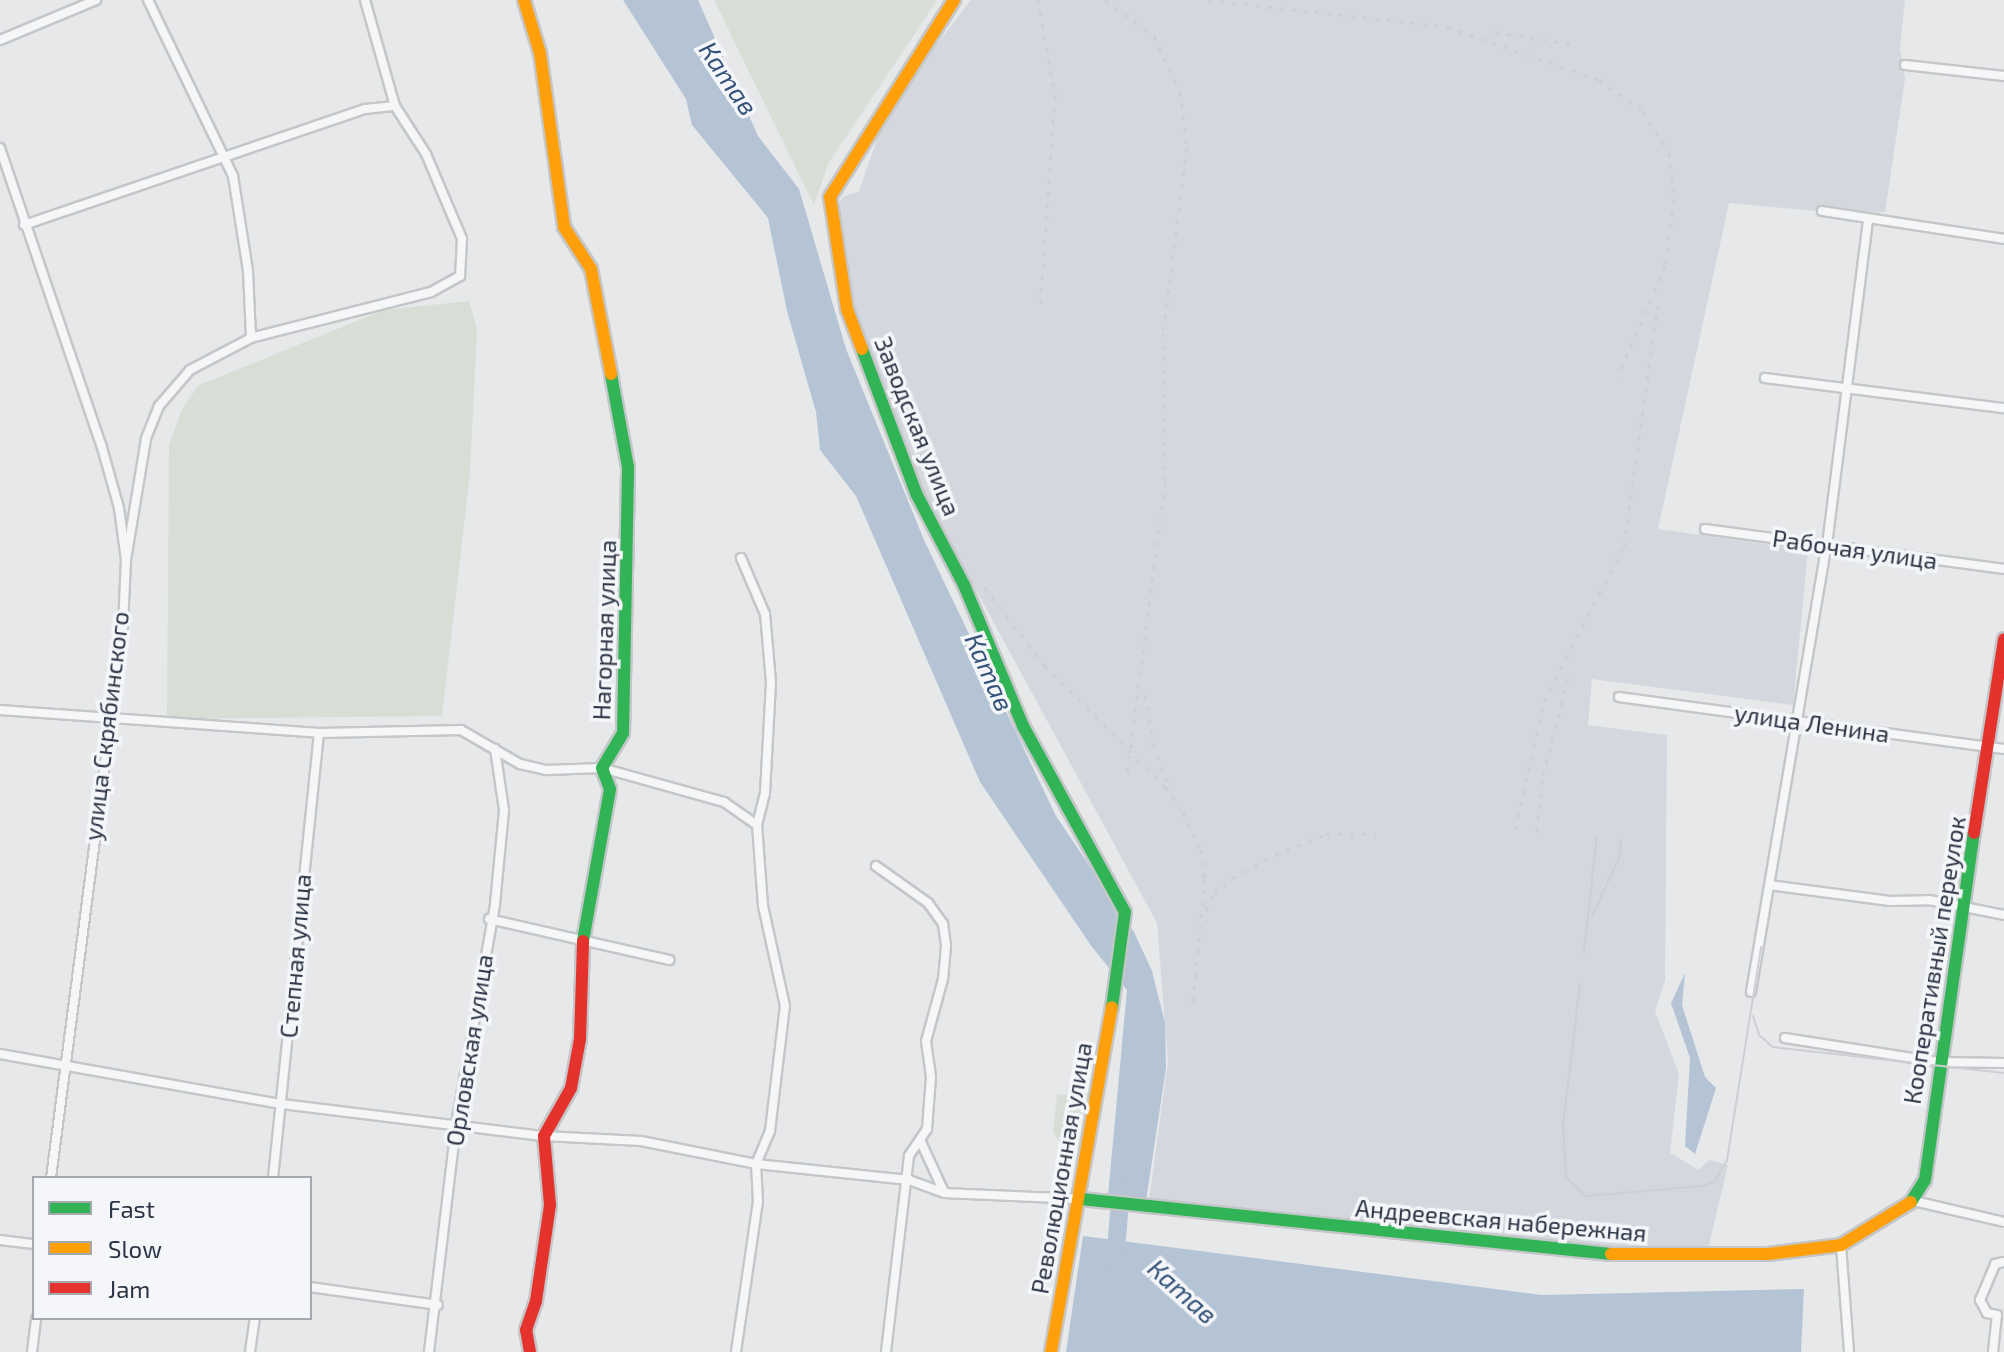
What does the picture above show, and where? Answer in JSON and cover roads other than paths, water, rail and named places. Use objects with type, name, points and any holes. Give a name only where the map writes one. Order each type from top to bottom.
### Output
[{"type":"street","points":[[0,40],[96,0]]},
{"type":"street","points":[[148,0],[227,158],[248,271],[251,338]]},
{"type":"street","points":[[126,560],[146,439],[159,406],[190,370],[251,338],[431,292],[460,276],[462,239],[426,154],[395,106],[365,0]]},
{"type":"street","name":"Нагорная улица","points":[[524,0],[540,53],[564,227],[591,269],[629,476],[623,733],[602,768]]},
{"type":"street","name":"Заводская улица","points":[[954,0],[830,197],[847,309],[917,495],[964,585],[1023,726],[1125,912]]},
{"type":"street","points":[[1905,65],[2004,76]]},
{"type":"street","points":[[24,225],[365,109],[395,106]]},
{"type":"street","name":"улица Скрябинского","points":[[0,148],[101,444],[119,508],[126,560],[51,1176]]},
{"type":"street","points":[[1822,211],[2004,239]]},
{"type":"street","points":[[1751,992],[1827,545],[1868,220]]},
{"type":"street","points":[[1765,378],[1844,392],[2004,408]]},
{"type":"street","name":"Рабочая улица","points":[[1705,529],[2004,569]]},
{"type":"street","points":[[736,1352],[758,1202],[756,1164],[772,1118],[785,1006],[763,906],[757,825],[765,793],[771,682],[765,614],[741,558]]},
{"type":"street","name":"Кооперативный переулок","points":[[1914,1201],[1925,1180],[1938,1062],[2004,639]]},
{"type":"street","name":"улица Ленина","points":[[1619,697],[2004,749]]},
{"type":"street","points":[[0,710],[108,721],[319,733],[461,730],[505,758],[546,770],[602,768],[724,802],[757,825]]},
{"type":"street","name":"Степная улица","points":[[273,1176],[298,900],[319,733]]},
{"type":"street","name":"Орловская улица","points":[[429,1352],[438,1305],[456,1124],[489,919],[495,904],[504,810],[495,749]]},
{"type":"street","points":[[530,1352],[526,1330],[536,1301],[550,1205],[544,1136],[571,1088],[580,1039],[583,937],[610,789],[602,768]]},
{"type":"street","points":[[876,866],[928,903],[943,924],[943,979],[926,1041],[931,1077],[927,1129],[909,1156],[909,1180],[886,1352]]},
{"type":"street","points":[[1769,885],[1890,901],[1929,900],[1963,910],[2004,915]]},
{"type":"street","name":"Революционная улица","points":[[1051,1352],[1081,1199],[1125,912]]},
{"type":"street","points":[[489,919],[583,937],[669,960]]},
{"type":"street","points":[[1785,1038],[1938,1062],[2004,1063]]},
{"type":"street","points":[[0,1054],[63,1062],[282,1104],[544,1136],[641,1141],[756,1164],[909,1180],[944,1193],[1081,1199]]},
{"type":"street","points":[[921,1142],[944,1193]]},
{"type":"street","name":"Андреевская набережная","points":[[1081,1199],[1586,1254],[1768,1254],[1841,1245]]},
{"type":"street","points":[[1849,1352],[1841,1245],[1914,1201],[2004,1222]]},
{"type":"street","points":[[0,1240],[32,1244]]},
{"type":"street","points":[[1993,1352],[2001,1316],[1987,1313],[1980,1300],[1995,1264],[2004,1262]]},
{"type":"street","points":[[312,1287],[438,1305]]},
{"type":"street","points":[[32,1352],[36,1320]]},
{"type":"street","points":[[250,1352],[255,1320]]},
{"type":"water","points":[[623,0],[698,0],[758,136],[799,189],[846,349],[924,540],[1056,816],[1134,932],[1152,971],[1165,1023],[1166,1068],[1146,1201],[1108,1196],[1127,990],[1092,947],[980,782],[856,496],[820,450],[816,412],[787,311],[768,218],[692,125],[686,99]]},
{"type":"water","points":[[1685,973],[1682,1005],[1705,1077],[1716,1088],[1695,1154],[1685,1146],[1690,1058],[1671,1003]]},
{"type":"water","points":[[1083,1236],[1542,1295],[1804,1289],[1801,1352],[1066,1352]]},
{"type":"waterway","name":"Катав","points":[[1115,1264],[1121,1187]]},
{"type":"tram line","points":[[1584,952],[1597,837]]},
{"type":"tram line","points":[[1592,916],[1619,858],[1621,839]]},
{"type":"tram line","points":[[1580,983],[1563,1125],[1566,1177],[1586,1196],[1703,1186],[1715,1181],[1727,1160],[1761,947]]},
{"type":"tram line","points":[[1753,1016],[1759,1035],[1773,1047],[2004,1073]]},
{"type":"railway","points":[[1038,0],[1055,96],[1040,308]]},
{"type":"railway","points":[[1105,0],[1154,36],[1180,92],[1187,148],[1163,333],[1165,482],[1127,776]]},
{"type":"railway","points":[[1208,0],[1447,27],[1599,80],[1643,111],[1669,153],[1674,200],[1665,266],[1618,376]]},
{"type":"railway","points":[[1495,32],[1570,44]]},
{"type":"railway","points":[[1515,829],[1544,701],[1624,546],[1658,305]]},
{"type":"railway","points":[[984,587],[1044,665],[1165,787],[1183,812],[1201,850],[1205,878],[1193,1002]]},
{"type":"railway","points":[[1537,832],[1543,775],[1570,672]]},
{"type":"railway","points":[[1145,695],[1153,744],[1168,784]]},
{"type":"railway","points":[[1206,911],[1214,894],[1233,878],[1275,855],[1326,834],[1376,834]]}]
